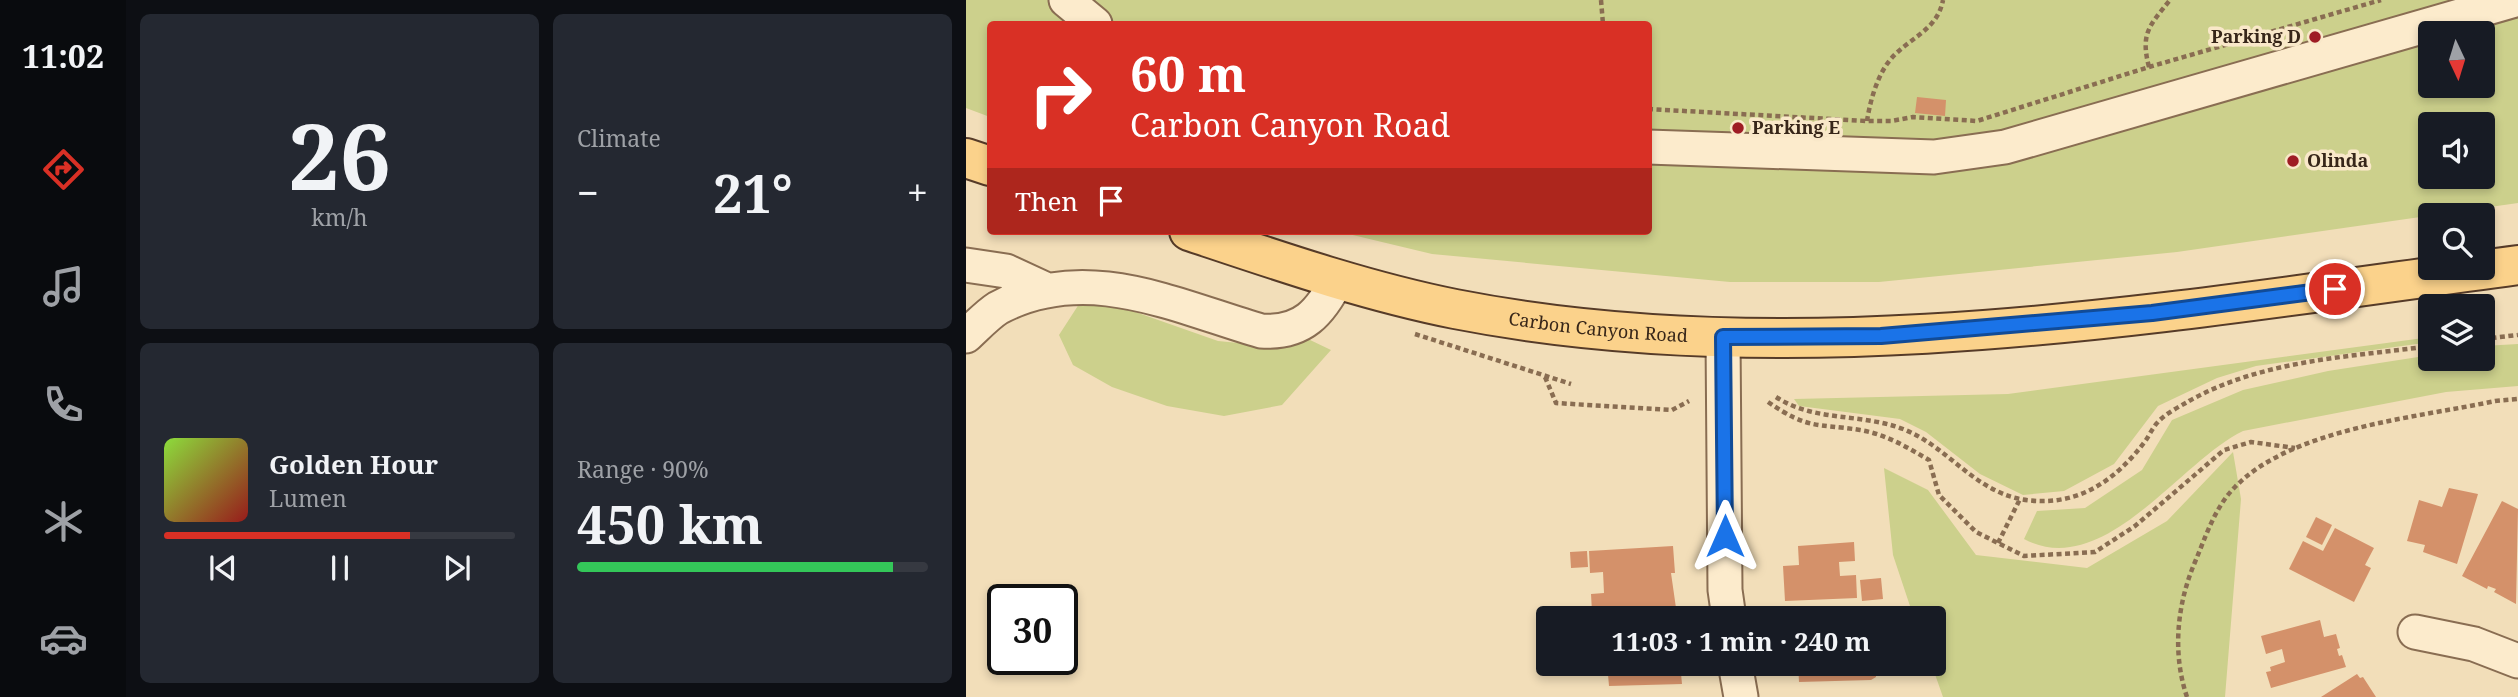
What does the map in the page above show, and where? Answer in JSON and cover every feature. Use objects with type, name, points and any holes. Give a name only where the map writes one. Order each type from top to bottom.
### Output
[{"type":"main road","points":[[966,158],[987,165]]},
{"type":"main road","name":"Carbon Canyon Road","points":[[1202,235],[1338,278],[1468,311],[1577,327],[1723,337],[1881,336],[2152,313],[2518,265]]},
{"type":"street","points":[[1066,0],[1091,21]]},
{"type":"street","points":[[1652,147],[1934,157],[2005,147],[2515,0]]},
{"type":"street","points":[[966,265],[1006,271],[1047,290]]},
{"type":"street","points":[[966,336],[996,309],[1034,292],[1077,285],[1109,287],[1159,298],[1261,331],[1278,332],[1308,319],[1323,307],[1338,278]]},
{"type":"street","points":[[1723,337],[1727,606]]},
{"type":"street","points":[[2415,632],[2474,644],[2518,661]]},
{"type":"street","points":[[1737,676],[1741,697]]},
{"type":"path","points":[[1601,0],[1604,21]]},
{"type":"path","points":[[1867,121],[1869,103],[1888,63],[1932,25],[1943,0]]},
{"type":"path","points":[[2149,67],[2144,48],[2147,30],[2170,0]]},
{"type":"path","points":[[1652,109],[1867,121],[1913,117],[1977,121],[2149,67],[2381,0]]},
{"type":"path","points":[[1405,330],[1571,384]]},
{"type":"path","points":[[2495,338],[2518,335]]},
{"type":"path","points":[[1776,397],[1810,413],[1861,418],[1922,437],[1967,475],[1992,491],[2020,499],[2065,499],[2085,495],[2103,484],[2134,455],[2158,421],[2226,382],[2301,363],[2418,348]]},
{"type":"path","points":[[1545,377],[1556,402],[1672,410],[1689,401]]},
{"type":"path","points":[[2187,697],[2177,636],[2186,582],[2213,518],[2235,487],[2276,455],[2295,448],[2361,428],[2495,401],[2518,399]]},
{"type":"path","points":[[1768,402],[1797,422],[1860,430],[1895,440],[1929,460],[1939,495],[1976,532],[2024,556],[2095,552],[2134,526],[2224,450],[2251,442],[2295,448]]},
{"type":"path","points":[[1998,543],[2020,499]]},
{"type":"green space","points":[[966,0],[2518,0],[2518,203],[2495,206],[2495,203],[2418,203],[2418,217],[2177,252],[1879,282],[1730,282],[1432,254],[1353,235],[1652,235],[1652,21],[987,21],[987,116],[966,108]]},
{"type":"green space","points":[[1081,301],[1124,308],[1218,341],[1249,344],[1308,339],[1331,350],[1282,405],[1224,416],[1167,406],[1112,387],[1073,365],[1059,335]]},
{"type":"green space","points":[[2418,339],[2418,344],[2256,366],[2217,378],[2158,406],[2114,464],[2064,491],[2023,495],[1980,474],[1926,432],[1900,419],[1799,406],[1794,399],[2008,394]]},
{"type":"green space","points":[[2518,344],[2518,386],[2446,392],[2243,431],[2218,446],[2140,512],[2112,531],[2083,544],[2054,548],[2024,539],[2037,511],[2085,508],[2142,470],[2172,420],[2243,390],[2328,371],[2418,357],[2418,371],[2495,371],[2495,345]]},
{"type":"green space","points":[[2233,452],[2241,499],[2225,697],[1943,697],[1936,676],[1946,676],[1946,606],[1910,606],[1893,555],[1884,468],[1928,490],[1976,555],[2087,568],[2167,521]]},
{"type":"building","points":[[1917,97],[1946,100],[1945,116],[1915,113]]},
{"type":"building","points":[[2449,488],[2478,494],[2457,564],[2423,552],[2425,545],[2407,541],[2419,500],[2442,507]]},
{"type":"building","points":[[2502,501],[2518,509],[2516,604],[2494,592],[2496,589],[2488,586],[2487,589],[2462,576]]},
{"type":"building","points":[[2316,517],[2332,525],[2322,545],[2306,537]]},
{"type":"building","points":[[2335,528],[2374,548],[2365,565],[2371,568],[2354,602],[2289,569],[2303,541],[2323,551]]},
{"type":"building","points":[[1854,542],[1855,561],[1839,562],[1840,576],[1856,575],[1857,598],[1785,601],[1783,566],[1799,565],[1798,546]]},
{"type":"building","points":[[1673,546],[1675,573],[1671,573],[1676,606],[1592,606],[1591,594],[1604,593],[1603,572],[1590,573],[1589,551]]},
{"type":"building","points":[[1587,551],[1588,567],[1571,568],[1570,552]]},
{"type":"building","points":[[1881,578],[1883,599],[1862,601],[1860,580]]},
{"type":"building","points":[[2320,620],[2324,637],[2336,634],[2339,656],[2342,655],[2346,667],[2271,688],[2266,672],[2271,671],[2270,667],[2285,662],[2282,649],[2266,654],[2261,636]]},
{"type":"building","points":[[2357,674],[2360,678],[2363,677],[2376,697],[2321,697]]},
{"type":"building","points":[[1608,676],[1681,676],[1682,684],[1609,686]]},
{"type":"building","points":[[1799,676],[1876,676],[1871,680],[1799,682]]},
{"type":"place","name":"Parking D","points":[[2315,37]]},
{"type":"place","name":"Parking E","points":[[1738,128]]},
{"type":"place","name":"Olinda","points":[[2293,161]]},
{"type":"route","points":[[1725,536],[1723,337],[1881,336],[2152,313],[2335,289]]}]
